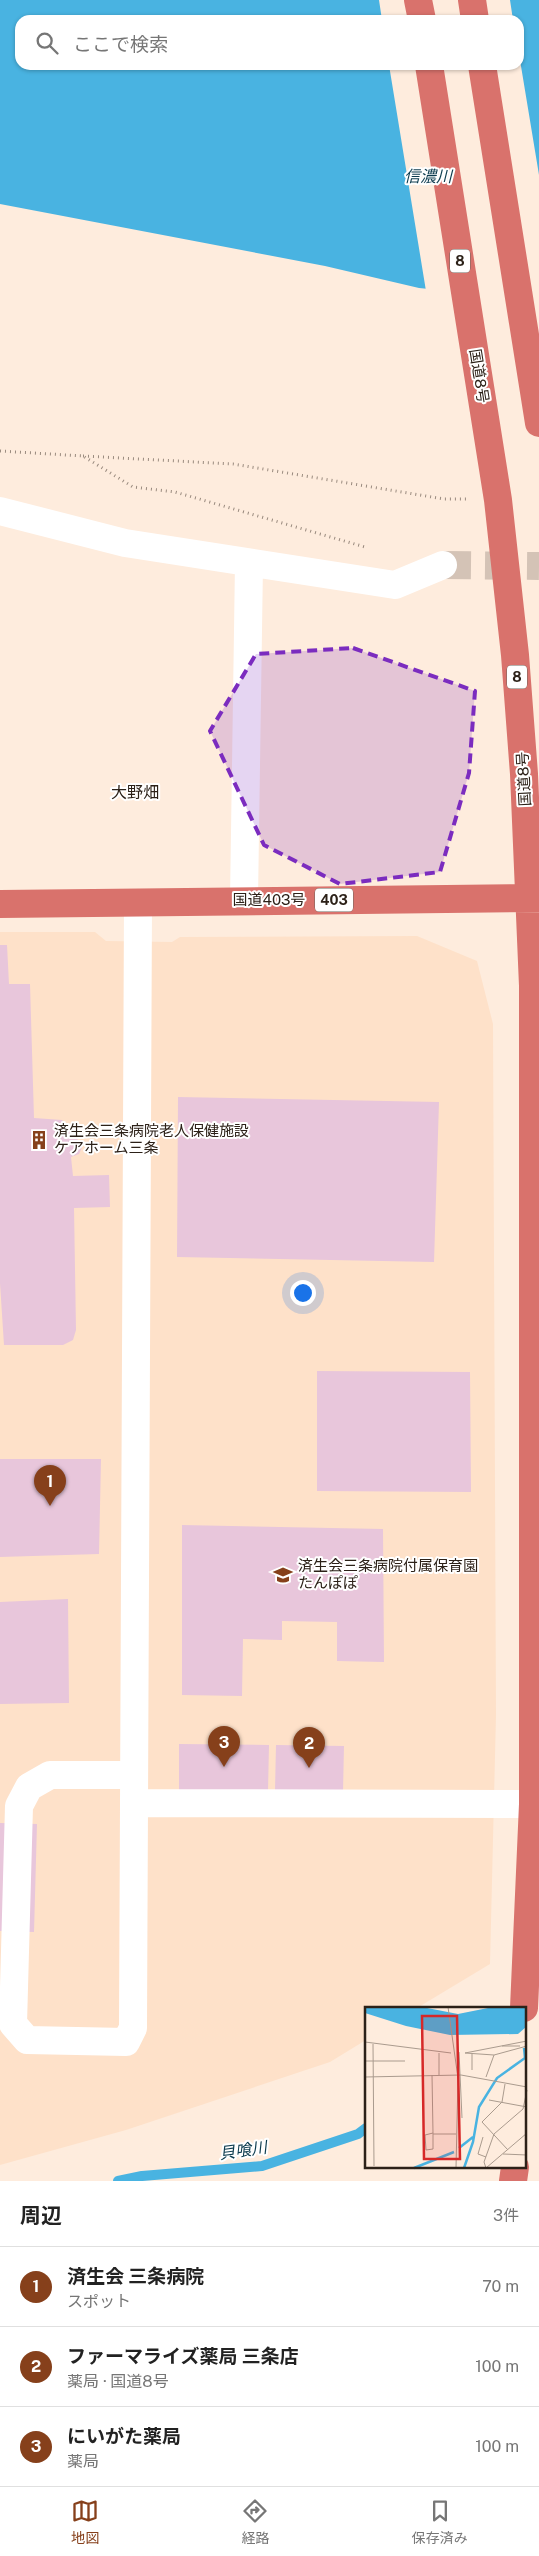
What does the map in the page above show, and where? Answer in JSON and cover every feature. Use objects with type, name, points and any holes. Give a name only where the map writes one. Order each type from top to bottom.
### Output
[{"type":"highway","points":[[418,0],[421,15]]},
{"type":"highway","points":[[472,0],[474,15]]},
{"type":"highway","name":"国道8号","points":[[430,70],[492,457],[515,655],[534,898],[532,986],[532,1804],[524,2007]]},
{"type":"highway","points":[[483,70],[539,423]]},
{"type":"highway","name":"国道403号","points":[[0,904],[534,898]]},
{"type":"highway","points":[[513,2181],[515,2168]]},
{"type":"street","points":[[0,511],[125,543],[395,585],[443,565]]},
{"type":"street","points":[[244,900],[249,563]]},
{"type":"street","points":[[134,1775],[50,1775],[29,1787],[19,1806],[12,2024],[26,2040],[126,2042],[133,2028],[138,903]]},
{"type":"street","points":[[134,1803],[532,1804]]},
{"type":"path","points":[[0,451],[233,464],[444,499],[466,499]]},
{"type":"path","points":[[83,456],[133,487],[175,492],[367,547]]},
{"type":"highlighted area","points":[[353,648],[475,691],[469,773],[440,872],[340,884],[264,845],[210,731],[256,654]]},
{"type":"shaded area","points":[[0,932],[95,932],[106,941],[172,942],[180,937],[417,936],[477,961],[493,1024],[496,1715],[490,1964],[419,2007],[365,2007],[365,2041],[330,2062],[126,2130],[0,2165]]},
{"type":"water","name":"信濃川","points":[[0,0],[539,0],[539,300],[419,288],[325,266],[0,204]]},
{"type":"pier","points":[[379,0],[510,0],[512,15],[381,15]]},
{"type":"pier","points":[[390,70],[522,70],[539,175],[539,303],[426,291]]},
{"type":"building","name":"済生会三条病院老人保健施設 ケアホーム三条","points":[[0,945],[7,945],[9,984],[30,984],[34,1118],[62,1120],[74,1133],[82,1147],[79,1154],[71,1157],[73,1176],[109,1175],[110,1207],[74,1208],[76,1330],[73,1340],[63,1345],[4,1345],[0,1283]]},
{"type":"building","points":[[178,1097],[439,1102],[434,1262],[177,1257]]},
{"type":"building","points":[[317,1371],[470,1372],[471,1492],[317,1491]]},
{"type":"building","points":[[0,1459],[101,1459],[99,1554],[0,1557]]},
{"type":"building","name":"済生会三条病院付属保育園 たんぽぽ","points":[[182,1525],[383,1529],[384,1662],[337,1661],[337,1622],[282,1621],[282,1640],[243,1639],[242,1696],[182,1695]]},
{"type":"building","points":[[68,1599],[69,1703],[0,1704],[0,1602]]},
{"type":"building","points":[[179,1744],[269,1745],[268,1791],[179,1790]]},
{"type":"building","points":[[276,1745],[344,1746],[343,1792],[275,1790]]},
{"type":"building","points":[[0,1823],[37,1824],[34,1932],[0,1931]]},
{"type":"waterway","name":"貝喰川","points":[[118,2181],[142,2176],[262,2166],[358,2134],[365,2129]]},
{"type":"tunnel","points":[[443,565],[539,566]]},
{"type":"place","name":"済生会三条病院老人保健施設 ケアホーム三条","points":[[39,1140]]},
{"type":"place","name":"済生会 三条病院","points":[[50,1506]]},
{"type":"place","name":"済生会三条病院付属保育園 たんぽぽ","points":[[283,1575]]},
{"type":"place","name":"にいがた薬局","points":[[224,1767]]},
{"type":"place","name":"ファーマライズ薬局 三条店","points":[[309,1768]]},
{"type":"district","name":"大野畑","points":[[135,792]]}]
